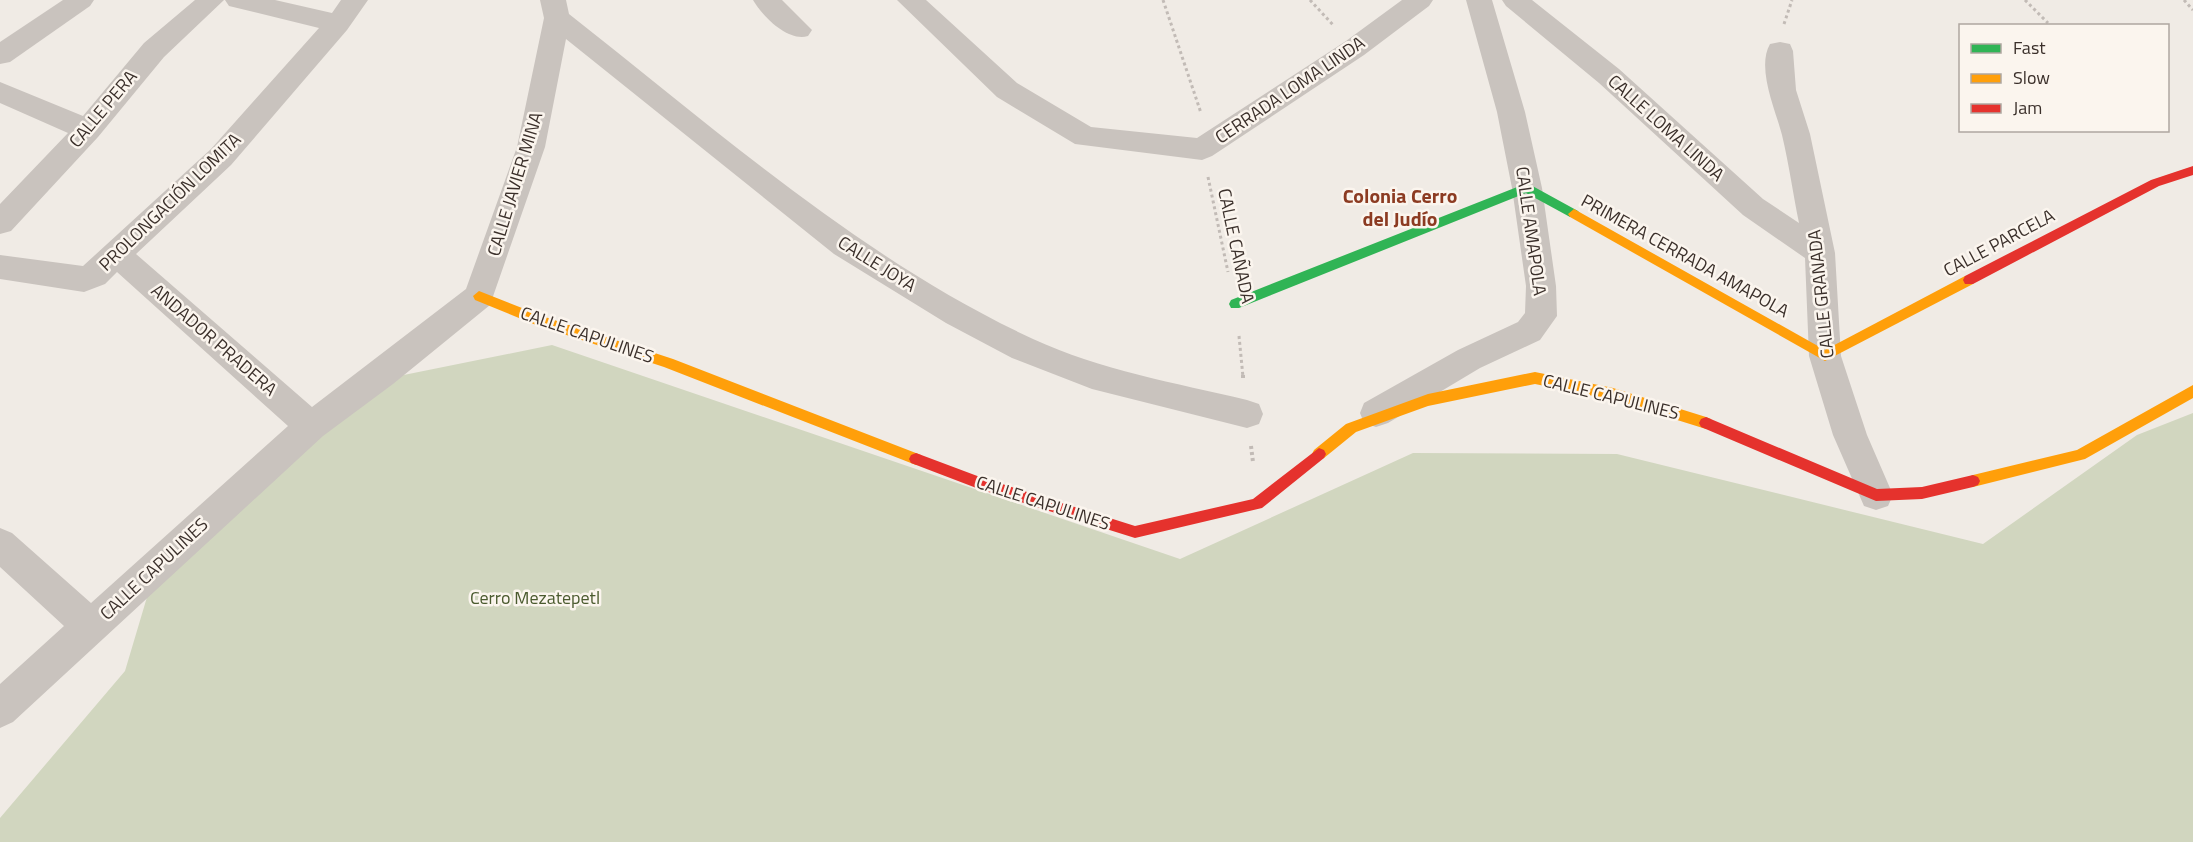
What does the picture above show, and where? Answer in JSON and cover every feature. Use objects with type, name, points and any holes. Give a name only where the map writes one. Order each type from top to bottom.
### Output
[{"type":"street","points":[[0,55],[81,0]]},
{"type":"street","name":"CALLE PERA","points":[[0,223],[88,130],[154,50],[211,0]]},
{"type":"street","points":[[238,0],[338,24]]},
{"type":"street","name":"PROLONGACIÓN LOMITA","points":[[0,267],[84,279],[94,275],[221,157],[338,24],[355,0]]},
{"type":"street","points":[[766,0],[799,30]]},
{"type":"street","name":"CERRADA LOMA LINDA","points":[[910,0],[1007,90],[1085,137],[1202,149],[1355,48],[1420,0]]},
{"type":"street","name":"CALLE AMAPOLA","points":[[1351,428],[1469,358],[1529,332],[1541,316],[1541,286],[1527,188],[1511,112],[1479,0]]},
{"type":"street","name":"CALLE LOMA LINDA","points":[[1515,0],[1608,76],[1753,207],[1820,253]]},
{"type":"street","name":"CALLE JAVIER MINA","points":[[479,296],[531,147],[555,9]]},
{"type":"street","name":"CALLE JOYA","points":[[555,9],[634,76],[845,246],[957,314],[1023,349],[1104,379],[1247,414]]},
{"type":"street","name":"CALLE GRANADA","points":[[1780,51],[1782,90],[1796,134],[1820,253],[1825,356],[1850,435],[1876,495]]},
{"type":"street","points":[[0,92],[88,130]]},
{"type":"street","name":"CALLE PARCELA","points":[[1825,356],[2155,183],[2193,170]]},
{"type":"street","points":[[1235,304],[1527,188]]},
{"type":"street","name":"PRIMERA CERRADA AMAPOLA","points":[[1527,188],[1825,356]]},
{"type":"street","name":"ANDADOR PRADERA","points":[[116,254],[311,426]]},
{"type":"street","name":"CALLE CAPULINES","points":[[0,709],[311,426],[382,374],[479,296],[541,321],[668,363],[979,483],[1135,532],[1257,504],[1351,428],[1428,400],[1535,378],[1613,394],[1694,418],[1780,452],[1876,495],[1922,493],[2080,455],[2193,391]]},
{"type":"street","points":[[0,544],[92,627]]},
{"type":"path","name":"CALLE CAÑADA","points":[[1163,0],[1201,106],[1202,149],[1235,304],[1257,504]]},
{"type":"path","points":[[1786,12],[1792,0]]},
{"type":"path","points":[[2025,0],[2048,22]]},
{"type":"path","points":[[2184,0],[2193,10]]},
{"type":"green space","name":"Cerro Mezatepetl","points":[[552,345],[1180,559],[1413,453],[1617,454],[1983,544],[2137,435],[2193,413],[2193,842],[0,842],[0,818],[125,671],[150,587],[374,381]]},
{"type":"traffic: fast","points":[[1235,304],[1527,188],[1574,214]]},
{"type":"traffic: slow","points":[[1574,214],[1825,356],[1969,280]]},
{"type":"traffic: slow","points":[[479,296],[541,321],[668,363],[916,459]]},
{"type":"traffic: slow","points":[[1319,454],[1351,428],[1428,400],[1535,378],[1613,394],[1706,423]]},
{"type":"traffic: slow","points":[[1973,481],[2080,455],[2193,391]]},
{"type":"traffic: jam","points":[[1969,280],[2155,183],[2193,170]]},
{"type":"traffic: jam","points":[[1706,423],[1876,495],[1922,493],[1973,481]]},
{"type":"traffic: jam","points":[[916,459],[979,483],[1135,532],[1257,504],[1319,454]]},
{"type":"district","name":"Colonia Cerro del Judío","points":[[1400,208]]}]
